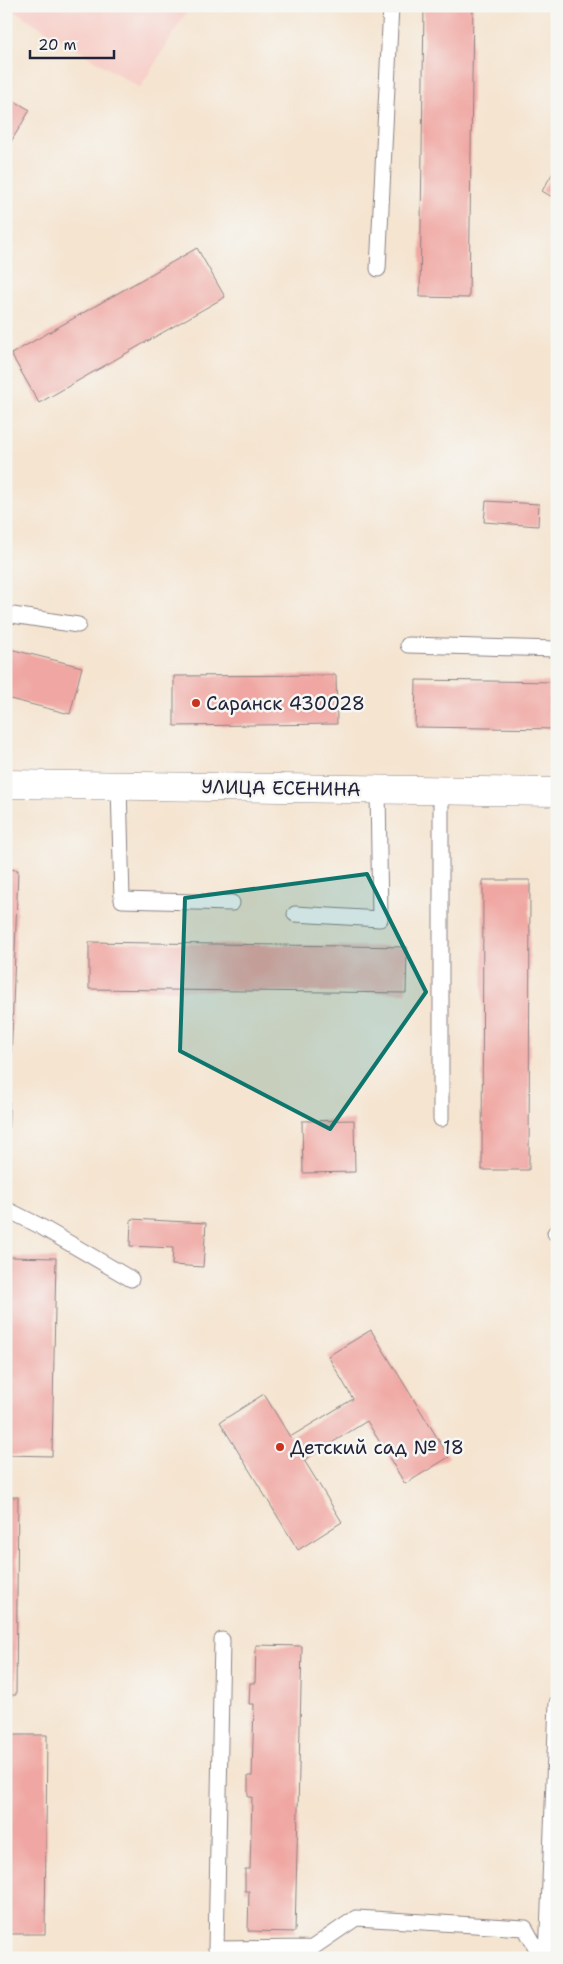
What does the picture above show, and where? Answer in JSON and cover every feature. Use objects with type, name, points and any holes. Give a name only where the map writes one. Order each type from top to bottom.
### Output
[{"type":"street","name":"УЛИЦА ЕСЕНИНА","points":[[6,784],[557,792]]},
{"type":"lane","points":[[378,269],[391,6]]},
{"type":"lane","points":[[6,614],[78,625]]},
{"type":"lane","points":[[408,645],[557,649]]},
{"type":"lane","points":[[119,785],[122,900],[232,903]]},
{"type":"lane","points":[[295,914],[380,919],[378,789]]},
{"type":"lane","points":[[440,790],[441,1120]]},
{"type":"lane","points":[[6,1209],[38,1225],[131,1279]]},
{"type":"lane","points":[[222,1640],[216,1949],[312,1948],[356,1918],[525,1928],[542,1958]]},
{"type":"lane","points":[[547,1958],[557,1703]]},
{"type":"highlighted area","points":[[367,874],[426,992],[330,1129],[180,1051],[185,898]]},
{"type":"shaded area","points":[[6,6],[190,6],[140,88]]},
{"type":"building","points":[[424,6],[473,6],[469,298],[420,297]]},
{"type":"building","points":[[6,96],[30,110],[6,150]]},
{"type":"building","points":[[557,166],[557,200],[542,191]]},
{"type":"building","points":[[197,248],[225,297],[39,403],[11,354]]},
{"type":"building","points":[[486,501],[539,504],[538,526],[484,522]]},
{"type":"building","points":[[6,648],[82,667],[70,714],[6,698]]},
{"type":"building","points":[[336,675],[337,724],[174,726],[174,676]]},
{"type":"building","points":[[416,680],[557,682],[557,729],[415,727]]},
{"type":"building","points":[[6,869],[18,870],[8,1142],[6,1142]]},
{"type":"building","points":[[483,880],[530,880],[529,1170],[482,1170]]},
{"type":"building","points":[[89,942],[407,947],[406,993],[89,989]]},
{"type":"building","points":[[354,1120],[355,1172],[303,1173],[302,1121]]},
{"type":"building","points":[[131,1219],[206,1223],[203,1267],[172,1265],[173,1248],[130,1246]]},
{"type":"building","points":[[9,1257],[56,1258],[52,1456],[6,1455],[6,1296],[8,1296]]},
{"type":"building","name":"Детский сад № 18","points":[[371,1330],[449,1457],[405,1484],[367,1421],[304,1460],[342,1522],[298,1550],[220,1422],[264,1394],[290,1437],[353,1399],[328,1356]]},
{"type":"building","points":[[6,1497],[18,1497],[16,1695],[6,1695]]},
{"type":"building","points":[[256,1645],[302,1646],[295,1932],[248,1931],[249,1891],[245,1891],[245,1869],[250,1869],[252,1797],[248,1797],[248,1776],[252,1776],[254,1704],[249,1704],[250,1683],[255,1683]]},
{"type":"building","points":[[6,1735],[47,1735],[45,1934],[6,1934]]},
{"type":"place","name":"Саранск 430028","points":[[196,703]]},
{"type":"place","name":"Детский сад № 18","points":[[280,1447]]}]
